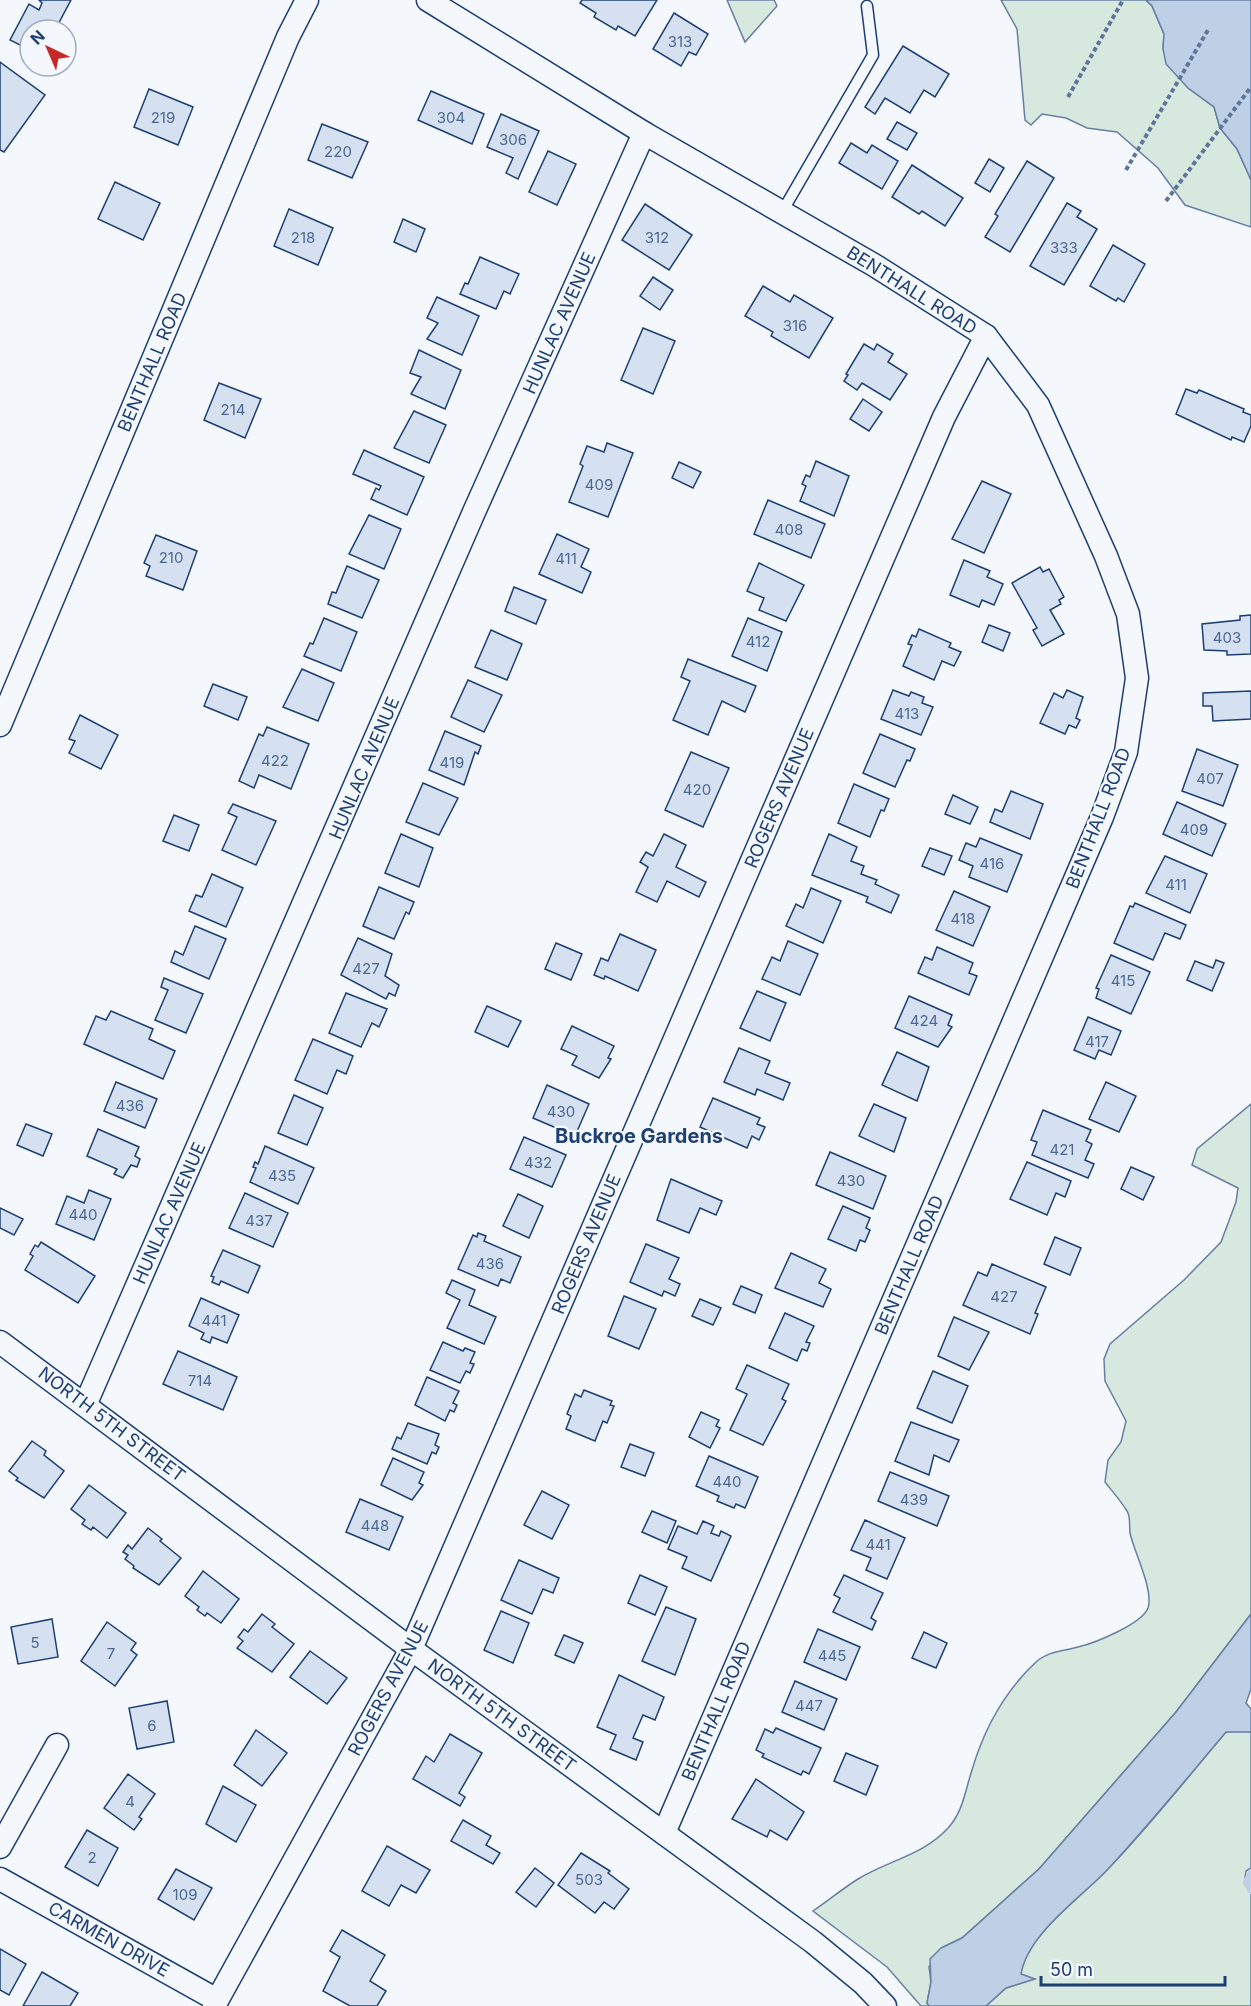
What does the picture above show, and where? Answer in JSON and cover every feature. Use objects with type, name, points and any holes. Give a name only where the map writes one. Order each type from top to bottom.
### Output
[{"type":"street","name":"BENTHALL ROAD","points":[[0,725],[288,37],[307,0]]},
{"type":"street","name":"BENTHALL ROAD","points":[[428,0],[644,133],[874,265],[986,336],[1038,405],[1106,556],[1128,614],[1137,678],[1126,752],[1097,828],[664,1833]]},
{"type":"street","name":"HUNLAC AVENUE","points":[[86,1403],[474,512],[644,133]]},
{"type":"street","name":"ROGERS AVENUE","points":[[215,2003],[411,1649],[944,417],[986,336]]},
{"type":"street","name":"NORTH 5TH STREET","points":[[0,1342],[86,1403],[411,1649],[813,1942],[863,1983],[885,2006]]},
{"type":"street","points":[[0,1847],[57,1745]]},
{"type":"street","name":"CARMEN DRIVE","points":[[0,1879],[215,2003]]},
{"type":"lane","points":[[782,212],[873,55],[867,6]]},
{"type":"path","points":[[1068,97],[1123,0]]},
{"type":"path","points":[[1126,170],[1208,30]]},
{"type":"path","points":[[1166,201],[1251,87]]},
{"type":"shaded area","points":[[727,0],[774,0],[777,6],[745,42]]},
{"type":"shaded area","points":[[1001,0],[1146,0],[1152,6],[1164,34],[1163,49],[1188,88],[1214,107],[1220,128],[1237,149],[1251,180],[1251,227],[1185,205],[1158,168],[1117,132],[1087,128],[1066,118],[1042,114],[1031,125],[1025,120],[1017,29]]},
{"type":"shaded area","points":[[1251,1104],[1251,1614],[1176,1712],[1039,1869],[962,1938],[941,1948],[929,1967],[931,1982],[927,2003],[929,2006],[921,2006],[887,1967],[813,1911],[858,1879],[928,1845],[948,1828],[960,1808],[989,1725],[1005,1698],[1036,1662],[1051,1653],[1086,1645],[1117,1632],[1137,1620],[1148,1608],[1148,1591],[1132,1541],[1128,1513],[1105,1482],[1108,1460],[1121,1442],[1126,1421],[1105,1381],[1104,1359],[1110,1344],[1184,1280],[1221,1242],[1236,1202],[1238,1188],[1192,1165],[1197,1149]]},
{"type":"shaded area","points":[[1241,1730],[1251,1732],[1251,1868],[1246,1871],[1245,1878],[1251,1885],[1251,2006],[986,2006],[1006,1988],[1034,1979],[1020,1974],[1025,1959],[1044,1931],[1123,1854],[1226,1732]]},
{"type":"water","points":[[1146,0],[1251,0],[1251,180],[1237,149],[1220,128],[1214,107],[1188,88],[1166,64],[1163,49],[1164,34],[1152,6]]},
{"type":"water","points":[[1251,1614],[1251,1689],[1246,1703],[1251,1709],[1251,1732],[1226,1732],[1123,1852],[1044,1930],[1026,1959],[1021,1974],[1035,1979],[1006,1988],[986,2006],[929,2006],[927,2003],[931,1982],[930,1959],[941,1948],[962,1938],[1039,1869],[1176,1712]]},
{"type":"building","points":[[39,0],[71,0],[61,18],[22,18],[29,4],[39,10],[42,3]]},
{"type":"building","points":[[582,0],[657,0],[635,36],[618,26],[616,30],[594,17],[596,13],[580,3]]},
{"type":"building","points":[[674,13],[708,34],[696,55],[689,52],[681,66],[653,49]]},
{"type":"building","points":[[18,25],[18,44],[10,40]]},
{"type":"building","points":[[903,46],[949,74],[935,97],[924,90],[910,113],[885,98],[875,114],[865,107]]},
{"type":"building","points":[[0,62],[18,75],[18,78],[22,78],[45,95],[4,152],[0,150]]},
{"type":"building","points":[[149,89],[193,107],[178,145],[134,127]]},
{"type":"building","points":[[431,91],[484,114],[472,144],[418,120]]},
{"type":"building","points":[[501,114],[539,131],[518,179],[506,173],[513,158],[487,147]]},
{"type":"building","points":[[897,122],[917,133],[907,150],[887,139]]},
{"type":"building","points":[[322,124],[368,142],[352,178],[308,160]]},
{"type":"building","points":[[851,143],[867,153],[872,145],[898,161],[882,189],[839,163]]},
{"type":"building","points":[[548,151],[576,164],[557,205],[529,192]]},
{"type":"building","points":[[989,159],[1004,168],[990,192],[975,183]]},
{"type":"building","points":[[1027,161],[1054,178],[1010,252],[985,237],[998,216],[995,214]]},
{"type":"building","points":[[912,165],[963,198],[945,226],[922,211],[919,214],[892,197]]},
{"type":"building","points":[[115,182],[160,203],[143,240],[98,219]]},
{"type":"building","points":[[1067,203],[1081,211],[1077,217],[1097,229],[1064,285],[1030,266]]},
{"type":"building","points":[[645,204],[692,235],[669,270],[622,240]]},
{"type":"building","points":[[289,209],[333,228],[318,265],[274,246]]},
{"type":"building","points":[[403,219],[425,229],[416,252],[394,242]]},
{"type":"building","points":[[1113,245],[1145,264],[1124,302],[1118,298],[1116,301],[1090,286]]},
{"type":"building","points":[[480,257],[519,274],[510,294],[504,291],[496,309],[460,294],[465,283],[468,284]]},
{"type":"building","points":[[653,277],[673,290],[660,310],[640,296]]},
{"type":"building","points":[[763,286],[790,302],[794,295],[833,318],[809,358],[771,336],[773,332],[745,316]]},
{"type":"building","points":[[437,297],[479,316],[462,355],[427,339],[438,323],[427,318]]},
{"type":"building","points":[[643,328],[675,341],[653,394],[621,380]]},
{"type":"building","points":[[864,344],[874,350],[877,344],[893,354],[888,362],[907,374],[890,400],[862,383],[857,390],[844,381]]},
{"type":"building","points":[[419,350],[461,370],[445,409],[411,394],[421,377],[410,373]]},
{"type":"building","points":[[219,383],[261,399],[245,438],[204,420]]},
{"type":"building","points":[[1186,389],[1197,393],[1199,390],[1244,409],[1243,412],[1251,415],[1251,426],[1244,442],[1232,437],[1231,440],[1176,414]]},
{"type":"building","points":[[863,399],[882,412],[869,431],[850,419]]},
{"type":"building","points":[[414,411],[446,425],[429,463],[394,448]]},
{"type":"building","points":[[607,443],[633,453],[608,517],[569,502],[583,466],[580,464],[587,446],[604,452]]},
{"type":"building","points":[[364,450],[424,477],[407,515],[371,499],[376,488],[379,490],[381,486],[353,474]]},
{"type":"building","points":[[816,461],[849,476],[834,516],[800,501],[806,486],[802,484],[806,475],[810,477]]},
{"type":"building","points":[[679,462],[701,472],[693,488],[672,478]]},
{"type":"building","points":[[982,481],[1011,494],[984,553],[952,539]]},
{"type":"building","points":[[768,500],[825,524],[811,558],[754,534]]},
{"type":"building","points":[[369,515],[401,529],[384,569],[349,554]]},
{"type":"building","points":[[557,534],[589,549],[581,567],[591,572],[582,593],[539,574]]},
{"type":"building","points":[[156,535],[197,551],[183,590],[146,576],[150,566],[144,563]]},
{"type":"building","points":[[964,560],[990,571],[987,577],[1003,584],[994,605],[982,600],[979,607],[950,595]]},
{"type":"building","points":[[759,563],[804,585],[786,621],[759,610],[764,598],[747,591]]},
{"type":"building","points":[[347,566],[379,580],[362,618],[328,604],[332,592],[336,593]]},
{"type":"building","points":[[1040,567],[1043,572],[1049,569],[1064,597],[1059,600],[1061,604],[1050,610],[1064,634],[1042,646],[1033,630],[1037,628],[1012,583]]},
{"type":"building","points":[[514,587],[546,600],[536,624],[505,611]]},
{"type":"building","points":[[1251,615],[1251,654],[1227,655],[1227,651],[1204,650],[1202,624],[1240,620],[1240,616]]},
{"type":"building","points":[[324,618],[357,632],[341,671],[304,656],[310,643],[313,644]]},
{"type":"building","points":[[748,618],[782,632],[767,671],[732,656]]},
{"type":"building","points":[[989,625],[1010,633],[1003,651],[982,642]]},
{"type":"building","points":[[919,629],[951,643],[949,647],[961,652],[954,666],[942,661],[934,680],[903,666],[912,645],[908,644],[912,635],[916,637]]},
{"type":"building","points":[[491,630],[522,644],[507,680],[475,667]]},
{"type":"building","points":[[688,659],[756,686],[745,712],[722,701],[708,735],[673,720],[690,681],[681,677]]},
{"type":"building","points":[[302,669],[334,683],[318,721],[283,707]]},
{"type":"building","points":[[468,680],[502,695],[484,732],[451,717]]},
{"type":"building","points":[[213,684],[247,697],[238,720],[204,706]]},
{"type":"building","points":[[893,690],[909,696],[911,692],[924,697],[922,703],[933,707],[921,735],[881,719]]},
{"type":"building","points":[[1067,690],[1083,697],[1076,718],[1080,720],[1076,728],[1069,725],[1065,734],[1040,723],[1054,693],[1063,698]]},
{"type":"building","points":[[1251,691],[1251,719],[1213,721],[1212,706],[1203,706],[1203,693]]},
{"type":"building","points":[[80,715],[118,735],[101,769],[69,753],[75,741],[69,739]]},
{"type":"building","points":[[267,727],[309,744],[291,789],[259,775],[254,788],[239,781],[259,734],[263,736]]},
{"type":"building","points":[[445,731],[481,746],[478,754],[475,752],[464,785],[429,770]]},
{"type":"building","points":[[880,734],[915,749],[910,761],[907,760],[895,787],[863,773]]},
{"type":"building","points":[[1197,749],[1238,765],[1223,806],[1182,791]]},
{"type":"building","points":[[691,752],[729,768],[703,827],[665,810]]},
{"type":"building","points":[[423,783],[458,798],[439,835],[406,822]]},
{"type":"building","points":[[854,784],[889,799],[884,811],[881,810],[870,837],[838,823]]},
{"type":"building","points":[[1011,791],[1043,804],[1030,839],[990,822],[995,809],[1002,812]]},
{"type":"building","points":[[953,795],[978,807],[970,824],[945,814]]},
{"type":"building","points":[[1177,802],[1226,824],[1212,856],[1163,834]]},
{"type":"building","points":[[233,804],[276,821],[256,865],[222,850],[237,817],[228,813]]},
{"type":"building","points":[[174,815],[199,825],[189,851],[163,841]]},
{"type":"building","points":[[401,834],[433,848],[419,887],[385,873]]},
{"type":"building","points":[[664,834],[686,845],[676,867],[706,882],[699,897],[667,881],[657,902],[636,892],[648,867],[640,862],[646,852],[653,856]]},
{"type":"building","points":[[829,834],[857,847],[851,861],[864,866],[861,874],[877,880],[875,884],[899,895],[891,913],[866,902],[868,897],[812,875]]},
{"type":"building","points":[[980,838],[1022,855],[1007,892],[969,877],[973,866],[959,860],[966,843],[976,847]]},
{"type":"building","points":[[930,848],[952,856],[944,875],[922,866]]},
{"type":"building","points":[[1165,856],[1207,874],[1190,913],[1146,893]]},
{"type":"building","points":[[212,874],[243,888],[226,927],[189,911],[196,895],[202,897]]},
{"type":"building","points":[[379,887],[414,902],[409,914],[406,912],[394,939],[363,926]]},
{"type":"building","points":[[811,888],[841,901],[823,943],[786,926],[796,904],[803,908]]},
{"type":"building","points":[[954,891],[990,907],[973,946],[936,930]]},
{"type":"building","points":[[1135,903],[1186,925],[1180,939],[1165,933],[1153,960],[1114,943],[1130,906],[1133,907]]},
{"type":"building","points":[[195,926],[226,939],[209,979],[171,962],[175,951],[183,955]]},
{"type":"building","points":[[620,934],[656,950],[638,991],[605,976],[604,979],[594,975],[601,958],[608,961]]},
{"type":"building","points":[[358,938],[392,954],[385,976],[399,985],[395,996],[389,993],[386,999],[341,975]]},
{"type":"building","points":[[788,941],[818,954],[800,995],[762,979],[772,957],[780,961]]},
{"type":"building","points":[[556,943],[582,954],[571,980],[545,969]]},
{"type":"building","points":[[937,947],[973,963],[969,973],[977,976],[969,995],[918,973],[925,957],[932,960]]},
{"type":"building","points":[[1111,955],[1150,972],[1131,1014],[1096,998],[1099,989],[1096,988]]},
{"type":"building","points":[[1216,960],[1224,963],[1212,991],[1187,980],[1195,961],[1213,968]]},
{"type":"building","points":[[164,978],[203,994],[186,1033],[155,1020],[168,990],[161,987]]},
{"type":"building","points":[[757,991],[786,1003],[770,1041],[740,1028]]},
{"type":"building","points":[[346,993],[387,1009],[379,1027],[372,1023],[361,1047],[329,1033]]},
{"type":"building","points":[[909,996],[952,1015],[948,1025],[952,1027],[938,1047],[895,1028]]},
{"type":"building","points":[[487,1006],[521,1021],[508,1047],[475,1032]]},
{"type":"building","points":[[111,1011],[153,1029],[149,1039],[175,1051],[163,1079],[84,1044],[96,1016],[106,1020]]},
{"type":"building","points":[[1088,1017],[1121,1031],[1111,1055],[1099,1050],[1095,1059],[1074,1050]]},
{"type":"building","points":[[572,1026],[614,1046],[608,1058],[611,1059],[599,1078],[572,1065],[577,1056],[561,1049]]},
{"type":"building","points":[[313,1039],[353,1056],[346,1074],[337,1070],[327,1094],[295,1080]]},
{"type":"building","points":[[739,1048],[770,1061],[765,1073],[790,1083],[783,1100],[757,1089],[755,1095],[724,1082]]},
{"type":"building","points":[[897,1052],[929,1067],[917,1101],[882,1085]]},
{"type":"building","points":[[116,1082],[157,1099],[145,1128],[104,1111]]},
{"type":"building","points":[[1106,1082],[1136,1096],[1119,1132],[1089,1119]]},
{"type":"building","points":[[547,1085],[589,1104],[575,1136],[533,1118]]},
{"type":"building","points":[[294,1095],[323,1108],[307,1145],[278,1133]]},
{"type":"building","points":[[713,1098],[760,1118],[757,1124],[765,1127],[759,1140],[752,1136],[747,1148],[700,1127]]},
{"type":"building","points":[[874,1104],[906,1118],[894,1152],[859,1136]]},
{"type":"building","points":[[1043,1110],[1091,1130],[1086,1141],[1092,1144],[1085,1160],[1094,1164],[1088,1178],[1032,1155],[1037,1142],[1031,1140]]},
{"type":"building","points":[[26,1124],[52,1134],[43,1156],[17,1145]]},
{"type":"building","points":[[98,1129],[139,1147],[135,1156],[140,1159],[137,1167],[131,1165],[123,1178],[114,1174],[117,1169],[87,1156]]},
{"type":"building","points":[[524,1137],[566,1155],[552,1187],[510,1169]]},
{"type":"building","points":[[265,1146],[314,1168],[298,1204],[250,1182],[256,1168],[253,1167],[255,1162],[258,1164]]},
{"type":"building","points":[[830,1152],[886,1176],[873,1209],[816,1185]]},
{"type":"building","points":[[1027,1162],[1071,1181],[1065,1197],[1056,1193],[1047,1215],[1010,1199]]},
{"type":"building","points":[[1131,1167],[1154,1177],[1143,1200],[1121,1189]]},
{"type":"building","points":[[671,1179],[722,1201],[716,1215],[700,1208],[689,1233],[657,1220]]},
{"type":"building","points":[[89,1190],[111,1199],[94,1240],[56,1224],[67,1196],[84,1203]]},
{"type":"building","points":[[245,1193],[288,1213],[273,1247],[229,1228]]},
{"type":"building","points":[[518,1194],[543,1206],[529,1238],[503,1226]]},
{"type":"building","points":[[843,1206],[870,1218],[866,1228],[870,1230],[865,1242],[860,1240],[856,1251],[828,1239]]},
{"type":"building","points":[[0,1208],[23,1219],[14,1235],[0,1228]]},
{"type":"building","points":[[478,1233],[486,1236],[484,1241],[521,1257],[510,1283],[501,1279],[498,1286],[458,1269],[473,1235],[477,1237]]},
{"type":"building","points":[[1055,1237],[1081,1248],[1070,1275],[1044,1264]]},
{"type":"building","points":[[41,1242],[95,1276],[78,1303],[25,1270],[33,1256],[30,1254],[35,1245],[38,1247]]},
{"type":"building","points":[[646,1244],[679,1258],[669,1279],[680,1284],[675,1296],[664,1291],[662,1296],[630,1282]]},
{"type":"building","points":[[223,1250],[260,1266],[248,1293],[221,1281],[219,1285],[212,1282],[214,1277],[211,1276]]},
{"type":"building","points":[[791,1253],[826,1269],[819,1283],[831,1289],[823,1307],[775,1288]]},
{"type":"building","points":[[992,1264],[1046,1287],[1035,1313],[1038,1314],[1030,1334],[963,1305],[978,1272],[987,1276]]},
{"type":"building","points":[[452,1280],[475,1290],[469,1305],[496,1317],[484,1344],[447,1328],[460,1300],[446,1293]]},
{"type":"building","points":[[741,1286],[762,1295],[755,1313],[733,1304]]},
{"type":"building","points":[[624,1296],[656,1309],[639,1349],[608,1336]]},
{"type":"building","points":[[201,1298],[239,1315],[227,1343],[212,1337],[210,1343],[201,1339],[204,1333],[189,1326]]},
{"type":"building","points":[[700,1299],[721,1308],[713,1325],[692,1316]]},
{"type":"building","points":[[785,1313],[814,1326],[806,1342],[810,1343],[807,1351],[802,1349],[797,1361],[769,1348]]},
{"type":"building","points":[[954,1317],[989,1332],[969,1370],[938,1356]]},
{"type":"building","points":[[443,1342],[463,1351],[465,1348],[475,1352],[470,1363],[474,1364],[470,1373],[466,1371],[460,1383],[430,1370]]},
{"type":"building","points":[[178,1351],[237,1377],[223,1410],[163,1384]]},
{"type":"building","points":[[747,1365],[789,1384],[782,1399],[786,1401],[763,1445],[730,1430],[747,1394],[736,1389]]},
{"type":"building","points":[[933,1371],[968,1386],[952,1423],[917,1408]]},
{"type":"building","points":[[427,1377],[459,1391],[453,1403],[457,1405],[454,1412],[450,1410],[445,1421],[415,1405]]},
{"type":"building","points":[[584,1390],[612,1401],[610,1405],[614,1406],[607,1423],[603,1421],[595,1441],[566,1429],[571,1416],[567,1414],[575,1394],[581,1397]]},
{"type":"building","points":[[701,1412],[719,1420],[716,1426],[720,1428],[710,1448],[689,1437]]},
{"type":"building","points":[[911,1422],[959,1440],[949,1462],[934,1455],[929,1475],[895,1461]]},
{"type":"building","points":[[408,1423],[439,1434],[435,1445],[439,1447],[436,1454],[432,1452],[427,1464],[392,1449],[397,1437],[401,1439]]},
{"type":"building","points":[[32,1441],[46,1451],[44,1455],[64,1471],[44,1498],[16,1480],[18,1478],[9,1471]]},
{"type":"building","points":[[630,1444],[654,1453],[645,1476],[621,1467]]},
{"type":"building","points":[[709,1456],[758,1477],[745,1508],[736,1504],[734,1508],[717,1501],[719,1496],[696,1486]]},
{"type":"building","points":[[393,1458],[424,1472],[419,1483],[423,1485],[412,1500],[381,1485]]},
{"type":"building","points":[[890,1472],[949,1496],[937,1526],[878,1501]]},
{"type":"building","points":[[89,1485],[126,1513],[107,1538],[93,1527],[91,1530],[82,1524],[85,1520],[71,1509]]},
{"type":"building","points":[[542,1491],[569,1505],[552,1539],[524,1525]]},
{"type":"building","points":[[360,1499],[403,1517],[389,1550],[346,1532]]},
{"type":"building","points":[[652,1511],[676,1521],[667,1543],[642,1532]]},
{"type":"building","points":[[865,1520],[905,1538],[887,1579],[866,1570],[871,1558],[851,1550]]},
{"type":"building","points":[[703,1521],[714,1526],[711,1533],[719,1536],[721,1531],[731,1536],[711,1581],[682,1568],[687,1557],[668,1549],[678,1526],[697,1534]]},
{"type":"building","points":[[148,1528],[181,1558],[159,1585],[133,1568],[134,1566],[125,1559],[128,1555],[123,1552],[128,1545],[132,1549]]},
{"type":"building","points":[[519,1560],[559,1578],[553,1593],[543,1589],[532,1614],[501,1600]]},
{"type":"building","points":[[203,1571],[239,1599],[221,1623],[207,1613],[205,1616],[197,1610],[199,1607],[185,1596]]},
{"type":"building","points":[[640,1575],[667,1587],[655,1615],[628,1603]]},
{"type":"building","points":[[844,1575],[883,1593],[871,1618],[876,1621],[872,1630],[833,1612],[840,1598],[834,1595]]},
{"type":"building","points":[[666,1607],[696,1619],[675,1675],[642,1661]]},
{"type":"building","points":[[501,1611],[529,1623],[513,1663],[484,1650]]},
{"type":"building","points":[[262,1614],[275,1624],[272,1627],[294,1644],[272,1672],[237,1648],[243,1641],[238,1637],[244,1629],[248,1632]]},
{"type":"building","points":[[52,1619],[58,1657],[18,1664],[11,1627]]},
{"type":"building","points":[[107,1622],[136,1643],[131,1650],[137,1655],[115,1686],[81,1661]]},
{"type":"building","points":[[818,1629],[860,1647],[846,1680],[804,1662]]},
{"type":"building","points":[[924,1632],[947,1643],[936,1668],[912,1658]]},
{"type":"building","points":[[564,1635],[583,1643],[574,1663],[555,1655]]},
{"type":"building","points":[[310,1651],[347,1678],[327,1704],[290,1677]]},
{"type":"building","points":[[619,1675],[664,1697],[655,1720],[643,1715],[633,1738],[643,1742],[636,1760],[610,1749],[616,1735],[597,1727]]},
{"type":"building","points":[[795,1681],[837,1699],[824,1730],[782,1712]]},
{"type":"building","points":[[167,1701],[174,1742],[137,1749],[129,1708]]},
{"type":"building","points":[[776,1728],[821,1748],[809,1774],[803,1771],[801,1775],[762,1757],[764,1754],[756,1750],[765,1729],[773,1733]]},
{"type":"building","points":[[256,1730],[287,1753],[262,1786],[234,1765]]},
{"type":"building","points":[[450,1734],[482,1753],[459,1793],[465,1797],[460,1806],[413,1779],[426,1756],[434,1762]]},
{"type":"building","points":[[846,1753],[878,1766],[866,1795],[834,1781]]},
{"type":"building","points":[[128,1774],[155,1794],[139,1817],[142,1819],[134,1830],[104,1808]]},
{"type":"building","points":[[756,1779],[804,1812],[787,1840],[770,1830],[767,1837],[732,1819]]},
{"type":"building","points":[[223,1786],[256,1805],[236,1842],[206,1824]]},
{"type":"building","points":[[463,1820],[491,1836],[486,1845],[500,1853],[493,1864],[451,1841]]},
{"type":"building","points":[[87,1830],[118,1848],[98,1886],[65,1867]]},
{"type":"building","points":[[387,1846],[430,1870],[416,1893],[401,1885],[389,1906],[362,1891]]},
{"type":"building","points":[[581,1853],[610,1871],[608,1873],[629,1889],[614,1909],[604,1902],[595,1913],[558,1885]]},
{"type":"building","points":[[535,1868],[554,1883],[536,1907],[516,1892]]},
{"type":"building","points":[[176,1869],[212,1888],[194,1920],[158,1899]]},
{"type":"building","points":[[342,1930],[385,1955],[370,1981],[386,1991],[377,2006],[350,2006],[323,1991],[340,1957],[330,1951]]},
{"type":"building","points":[[0,1949],[26,1964],[9,1995],[0,1990]]},
{"type":"building","points":[[42,1972],[78,1993],[70,2006],[23,2006]]},
{"type":"waterway","points":[[1251,1874],[1247,1882],[1251,1890]]},
{"type":"district","name":"Buckroe Gardens","points":[[639,1136]]}]
